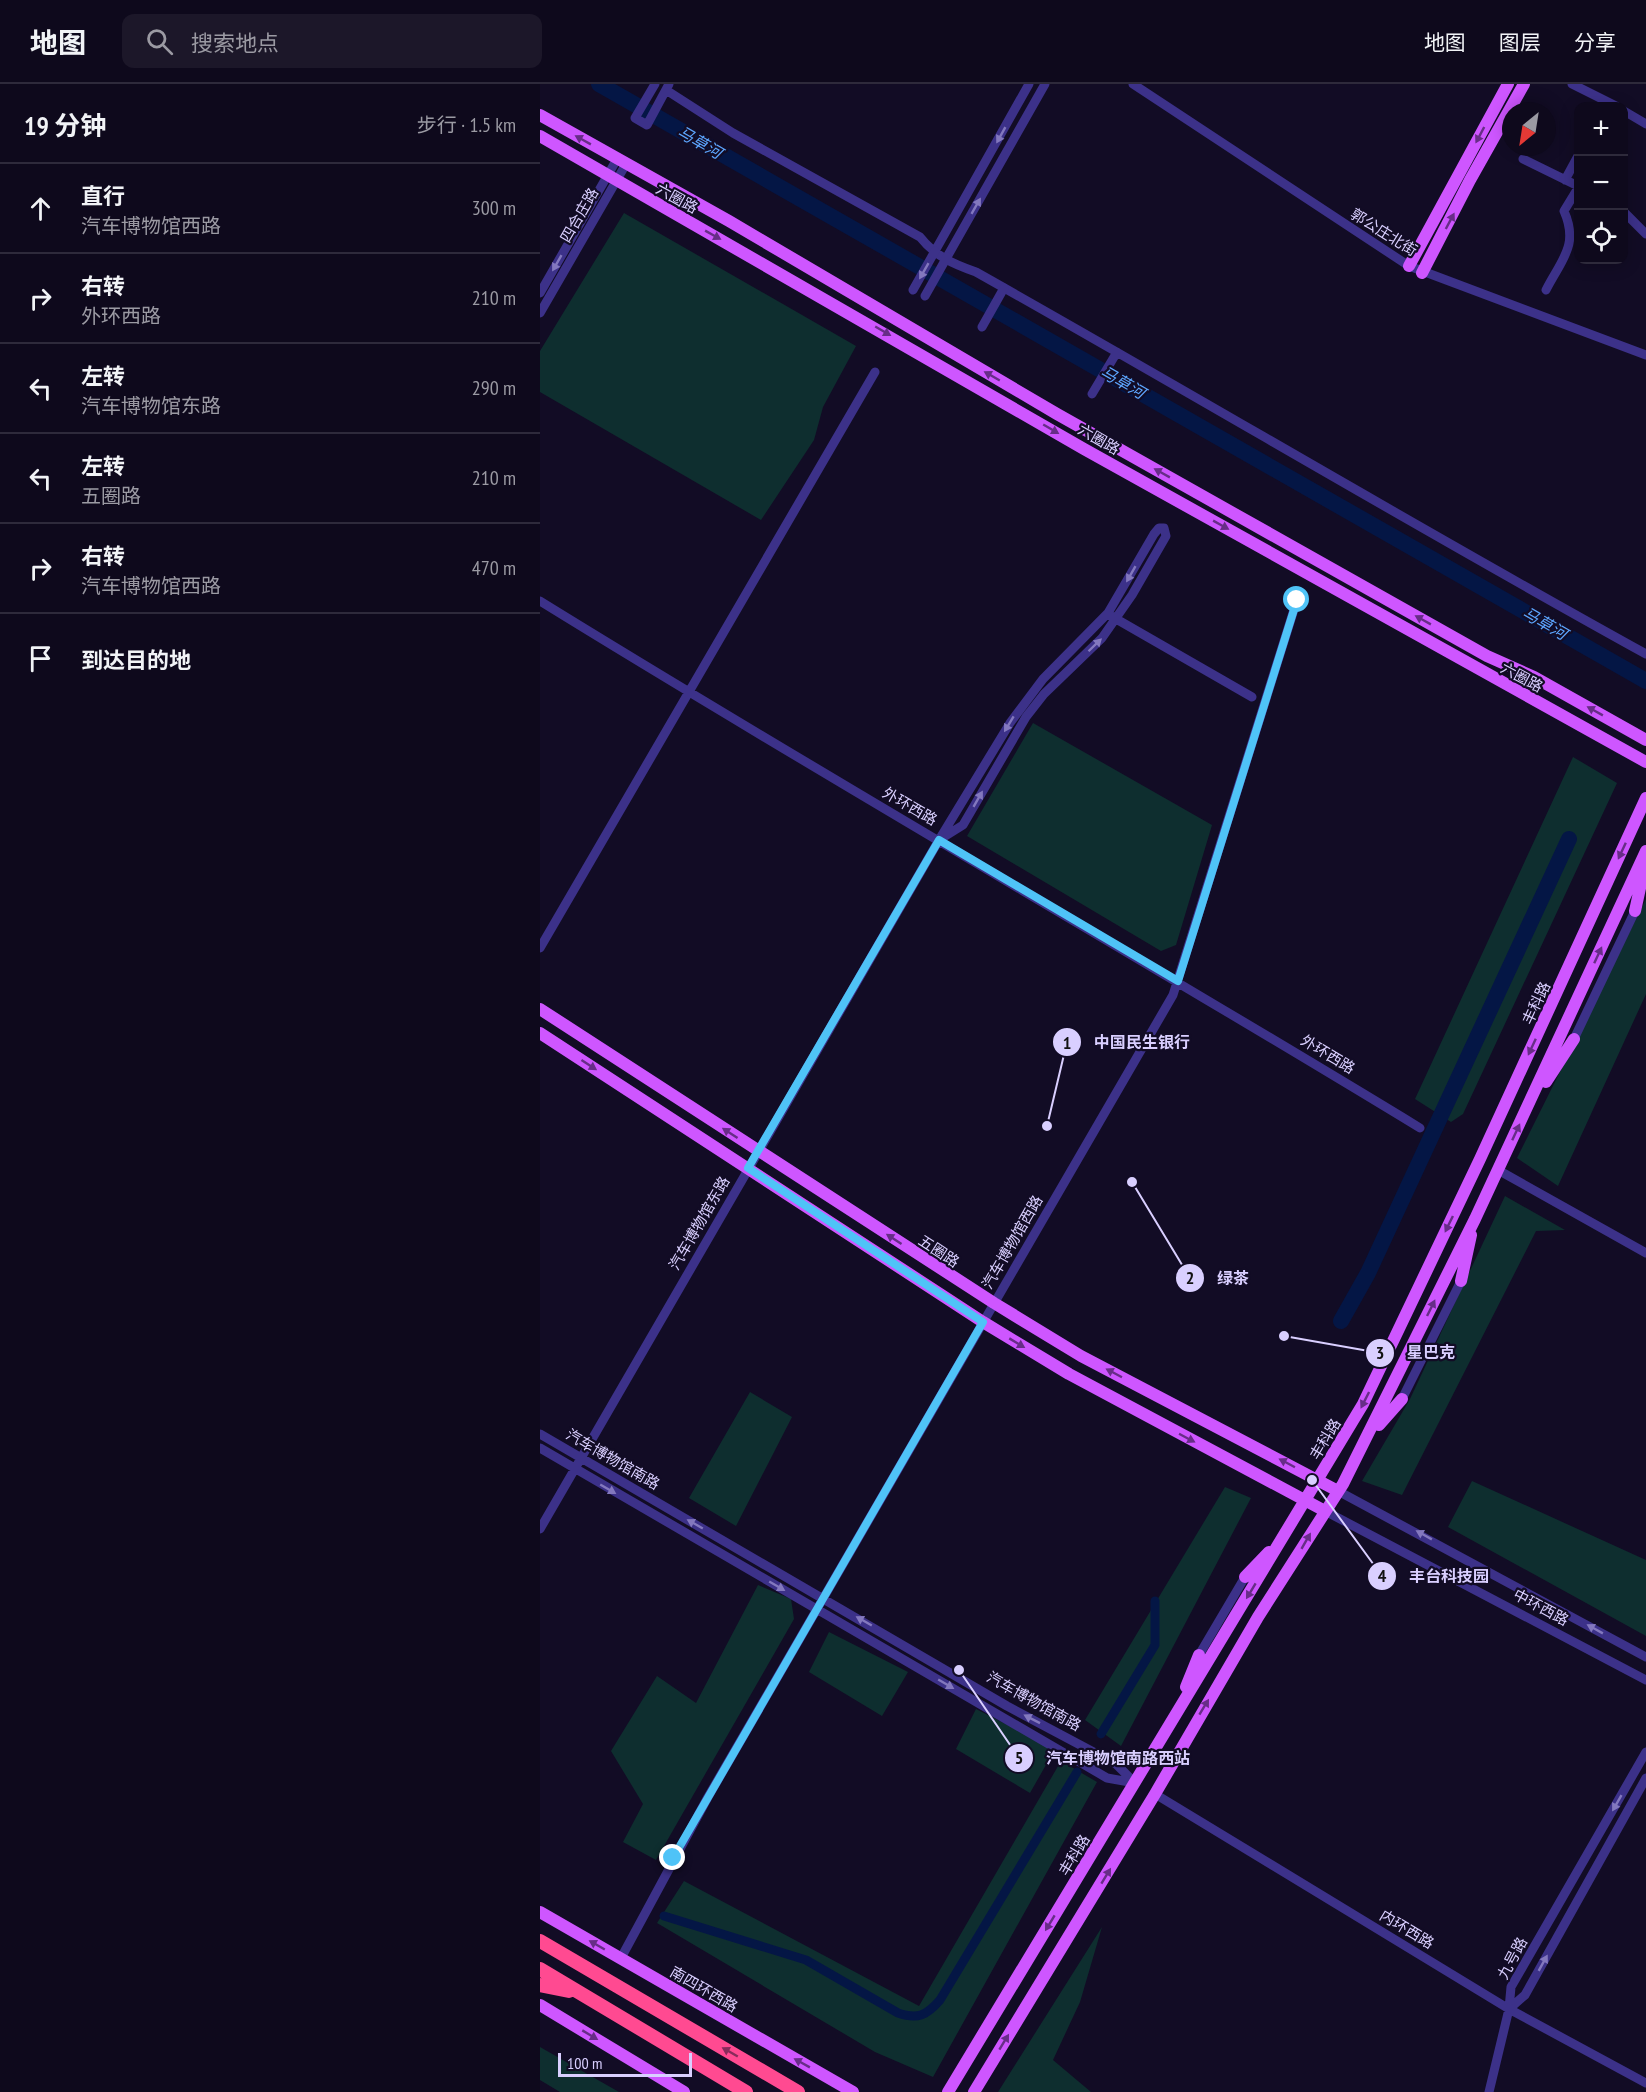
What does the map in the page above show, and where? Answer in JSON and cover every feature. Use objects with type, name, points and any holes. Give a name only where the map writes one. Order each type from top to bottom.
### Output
[{"type":"highway","points":[[540,1941],[798,2092]]},
{"type":"highway","points":[[540,1969],[746,2092]]},
{"type":"highway","points":[[540,1985],[580,1993]]},
{"type":"main road","points":[[1409,266],[1508,84]]},
{"type":"main road","points":[[1422,273],[1470,180],[1524,84]]},
{"type":"main road","name":"六圈路","points":[[540,116],[729,221],[1068,420],[1487,656],[1534,677],[1646,740]]},
{"type":"main road","name":"六圈路","points":[[540,136],[883,331],[1084,449],[1646,762]]},
{"type":"main road","name":"丰科路","points":[[948,2092],[1363,1404],[1480,1159],[1646,798]]},
{"type":"main road","points":[[974,2092],[1155,1794],[1258,1617],[1338,1491],[1368,1437],[1498,1170],[1646,851]]},
{"type":"main road","points":[[1635,911],[1646,861]]},
{"type":"main road","name":"五圈路","points":[[540,1009],[758,1152],[1081,1356],[1338,1491]]},
{"type":"main road","points":[[540,1033],[983,1322],[1069,1374],[1325,1511]]},
{"type":"main road","points":[[1531,1099],[1549,1078],[1574,1039]]},
{"type":"main road","points":[[1461,1281],[1475,1218]]},
{"type":"main road","points":[[1368,1437],[1402,1400]]},
{"type":"main road","points":[[1245,1578],[1281,1541]]},
{"type":"main road","points":[[1184,1703],[1185,1689],[1199,1655]]},
{"type":"main road","name":"南四环西路","points":[[540,1912],[853,2092]]},
{"type":"main road","points":[[540,2005],[684,2092]]},
{"type":"street","points":[[653,84],[635,118],[646,125],[668,87],[733,133],[920,237],[930,250],[950,262],[976,272],[1527,589],[1646,654]]},
{"type":"street","points":[[913,290],[1029,84]]},
{"type":"street","points":[[924,296],[1045,84]]},
{"type":"street","name":"郭公庄北街","points":[[1133,84],[1290,190],[1422,273],[1646,355]]},
{"type":"street","points":[[1572,84],[1608,102]]},
{"type":"street","points":[[1628,114],[1646,124]]},
{"type":"street","points":[[1523,159],[1574,185]]},
{"type":"street","name":"四合庄路","points":[[540,313],[621,161]]},
{"type":"street","points":[[1565,180],[1574,163]]},
{"type":"street","name":"四合庄路","points":[[540,293],[612,178]]},
{"type":"street","points":[[1546,290],[1571,242],[1571,228],[1564,211],[1574,194]]},
{"type":"street","points":[[1628,217],[1646,234]]},
{"type":"street","points":[[982,327],[1004,288]]},
{"type":"street","points":[[1092,394],[1116,352]]},
{"type":"street","points":[[540,948],[875,372]]},
{"type":"street","points":[[939,840],[963,825],[1026,717],[1044,694],[1102,638],[1112,616],[1154,534],[1159,528],[1164,528],[1166,536],[1112,616]]},
{"type":"street","name":"汽车博物馆西路","points":[[621,1958],[690,1828],[1173,995],[1297,600]]},
{"type":"street","name":"外环西路","points":[[540,601],[687,692],[1178,981],[1420,1128]]},
{"type":"street","points":[[1112,616],[1252,697]]},
{"type":"street","name":"汽车博物馆东路","points":[[540,1529],[939,840]]},
{"type":"street","points":[[1574,1039],[1635,911]]},
{"type":"street","points":[[1498,1170],[1646,1253]]},
{"type":"street","points":[[1402,1400],[1461,1281]]},
{"type":"street","name":"汽车博物馆南路","points":[[540,1434],[1007,1706],[1116,1764],[1135,1783]]},
{"type":"street","name":"汽车博物馆南路","points":[[540,1448],[817,1610],[1002,1714],[1107,1778],[1135,1783]]},
{"type":"street","name":"中环西路","points":[[1338,1491],[1646,1657]]},
{"type":"street","name":"中环西路","points":[[1325,1511],[1646,1680]]},
{"type":"street","points":[[1199,1655],[1245,1578]]},
{"type":"street","name":"九号路","points":[[1509,2009],[1511,1987],[1646,1752]]},
{"type":"street","name":"九号路","points":[[1509,2009],[1525,1995],[1646,1778]]},
{"type":"street","name":"内环西路","points":[[1155,1794],[1509,2009],[1646,2083]]},
{"type":"street","points":[[1489,2092],[1509,2009]]},
{"type":"green space","points":[[624,213],[856,346],[823,407],[814,440],[761,520],[540,392],[540,351]]},
{"type":"green space","points":[[1033,723],[1212,825],[1176,945],[1161,951],[967,836]]},
{"type":"green space","points":[[1573,757],[1617,783],[1463,1114],[1451,1122],[1415,1099]]},
{"type":"green space","points":[[1646,899],[1646,994],[1558,1186],[1517,1158]]},
{"type":"green space","points":[[1505,1196],[1565,1230],[1536,1231],[1402,1495],[1362,1481],[1410,1399]]},
{"type":"green space","points":[[750,1392],[792,1417],[736,1526],[689,1498]]},
{"type":"green space","points":[[1472,1481],[1646,1560],[1646,1636],[1448,1527]]},
{"type":"green space","points":[[1225,1487],[1251,1498],[1121,1746],[1085,1720]]},
{"type":"green space","points":[[758,1585],[791,1599],[794,1619],[656,1860],[623,1842],[643,1804],[611,1751],[657,1676],[696,1703]]},
{"type":"green space","points":[[829,1632],[908,1672],[882,1716],[809,1672]]},
{"type":"green space","points":[[976,1709],[1055,1749],[1030,1793],[956,1749]]},
{"type":"green space","points":[[1061,1761],[1097,1782],[933,2077],[875,2052],[657,1923],[684,1881],[919,2006]]},
{"type":"green space","points":[[1102,1927],[1080,2002],[1053,2060],[1091,2092],[998,2092]]},
{"type":"green space","points":[[540,2047],[619,2092],[560,2092],[540,2080]]},
{"type":"waterway","name":"马草河","points":[[599,84],[1646,681]]},
{"type":"waterway","points":[[1341,1321],[1368,1273],[1569,839]]},
{"type":"waterway","points":[[1101,1734],[1155,1645],[1155,1601]]},
{"type":"waterway","points":[[664,1916],[806,1960],[898,2013],[911,2016],[922,2015],[940,2000],[1077,1772]]},
{"type":"place","name":"中国民生银行","points":[[1047,1126]]},
{"type":"place","name":"绿茶","points":[[1132,1182]]},
{"type":"place","name":"星巴克","points":[[1284,1336]]},
{"type":"place","name":"丰台科技园","points":[[1312,1480]]},
{"type":"place","name":"汽车博物馆南路西站","points":[[959,1670]]},
{"type":"route","points":[[673,1858],[983,1322],[748,1168],[939,840],[1178,981],[1297,600]]}]
